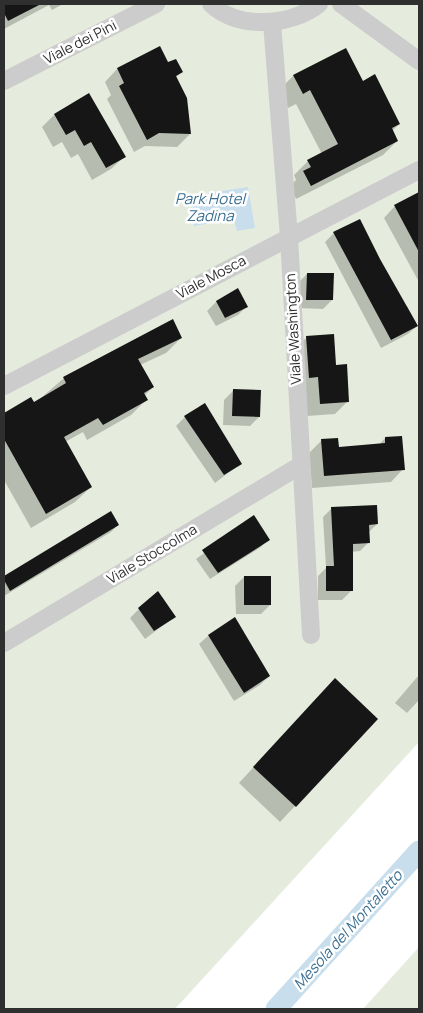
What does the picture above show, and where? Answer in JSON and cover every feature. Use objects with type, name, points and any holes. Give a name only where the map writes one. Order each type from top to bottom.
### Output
[{"type":"street","name":"Viale dei Pini","points":[[4,81],[156,4]]},
{"type":"street","points":[[211,4],[242,20],[272,23],[293,18],[319,4]]},
{"type":"street","points":[[341,4],[419,61]]},
{"type":"street","name":"Viale Washington","points":[[272,23],[288,237],[311,635]]},
{"type":"street","name":"Viale Mosca","points":[[4,386],[419,170]]},
{"type":"street","name":"Viale Stoccolma","points":[[4,643],[301,465]]},
{"type":"green space","points":[[4,4],[419,4],[419,742],[175,1009],[4,1009]]},
{"type":"green space","points":[[419,947],[419,1009],[363,1009]]},
{"type":"water","name":"Park Hotel Zadina","points":[[248,187],[255,228],[237,231],[234,219],[194,226],[189,196]]},
{"type":"building","points":[[4,4],[41,4],[8,21],[4,13]]},
{"type":"building","points":[[160,46],[168,62],[176,59],[183,72],[176,76],[187,98],[191,134],[159,133],[147,140],[119,86],[124,83],[117,68]]},
{"type":"building","points":[[346,48],[363,81],[375,74],[400,124],[392,128],[398,141],[311,186],[303,171],[311,167],[307,160],[338,144],[310,90],[303,94],[293,75]]},
{"type":"building","points":[[89,93],[126,157],[106,168],[91,142],[84,146],[75,130],[66,135],[54,114]]},
{"type":"building","points":[[419,192],[419,252],[394,205]]},
{"type":"building","points":[[360,219],[418,326],[391,340],[333,232]]},
{"type":"building","points":[[307,273],[334,273],[333,300],[306,300]]},
{"type":"building","points":[[238,288],[248,307],[225,318],[216,301]]},
{"type":"building","points":[[173,319],[182,338],[138,359],[154,387],[144,393],[148,400],[103,425],[98,418],[64,437],[92,487],[46,514],[4,439],[4,413],[31,397],[34,402],[66,383],[63,377]]},
{"type":"building","points":[[334,334],[336,365],[347,364],[349,402],[320,404],[318,377],[309,378],[306,336]]},
{"type":"building","points":[[233,389],[261,390],[260,417],[232,416]]},
{"type":"building","points":[[205,403],[242,464],[224,475],[184,416]]},
{"type":"building","points":[[402,436],[405,470],[324,476],[321,439],[338,438],[339,447],[385,443],[385,437]]},
{"type":"building","points":[[377,505],[378,524],[369,525],[370,543],[353,544],[353,591],[326,591],[326,566],[334,566],[331,507]]},
{"type":"building","points":[[111,511],[119,525],[10,591],[4,576]]},
{"type":"building","points":[[254,515],[270,540],[218,573],[202,550]]},
{"type":"building","points":[[244,576],[271,576],[271,605],[244,605]]},
{"type":"building","points":[[158,591],[176,617],[154,631],[138,608]]},
{"type":"building","points":[[235,617],[270,676],[244,693],[208,635]]},
{"type":"building","points":[[335,678],[378,719],[296,807],[253,767]]},
{"type":"waterway","name":"Mesola del Montaletto","points":[[276,1009],[419,851]]}]
